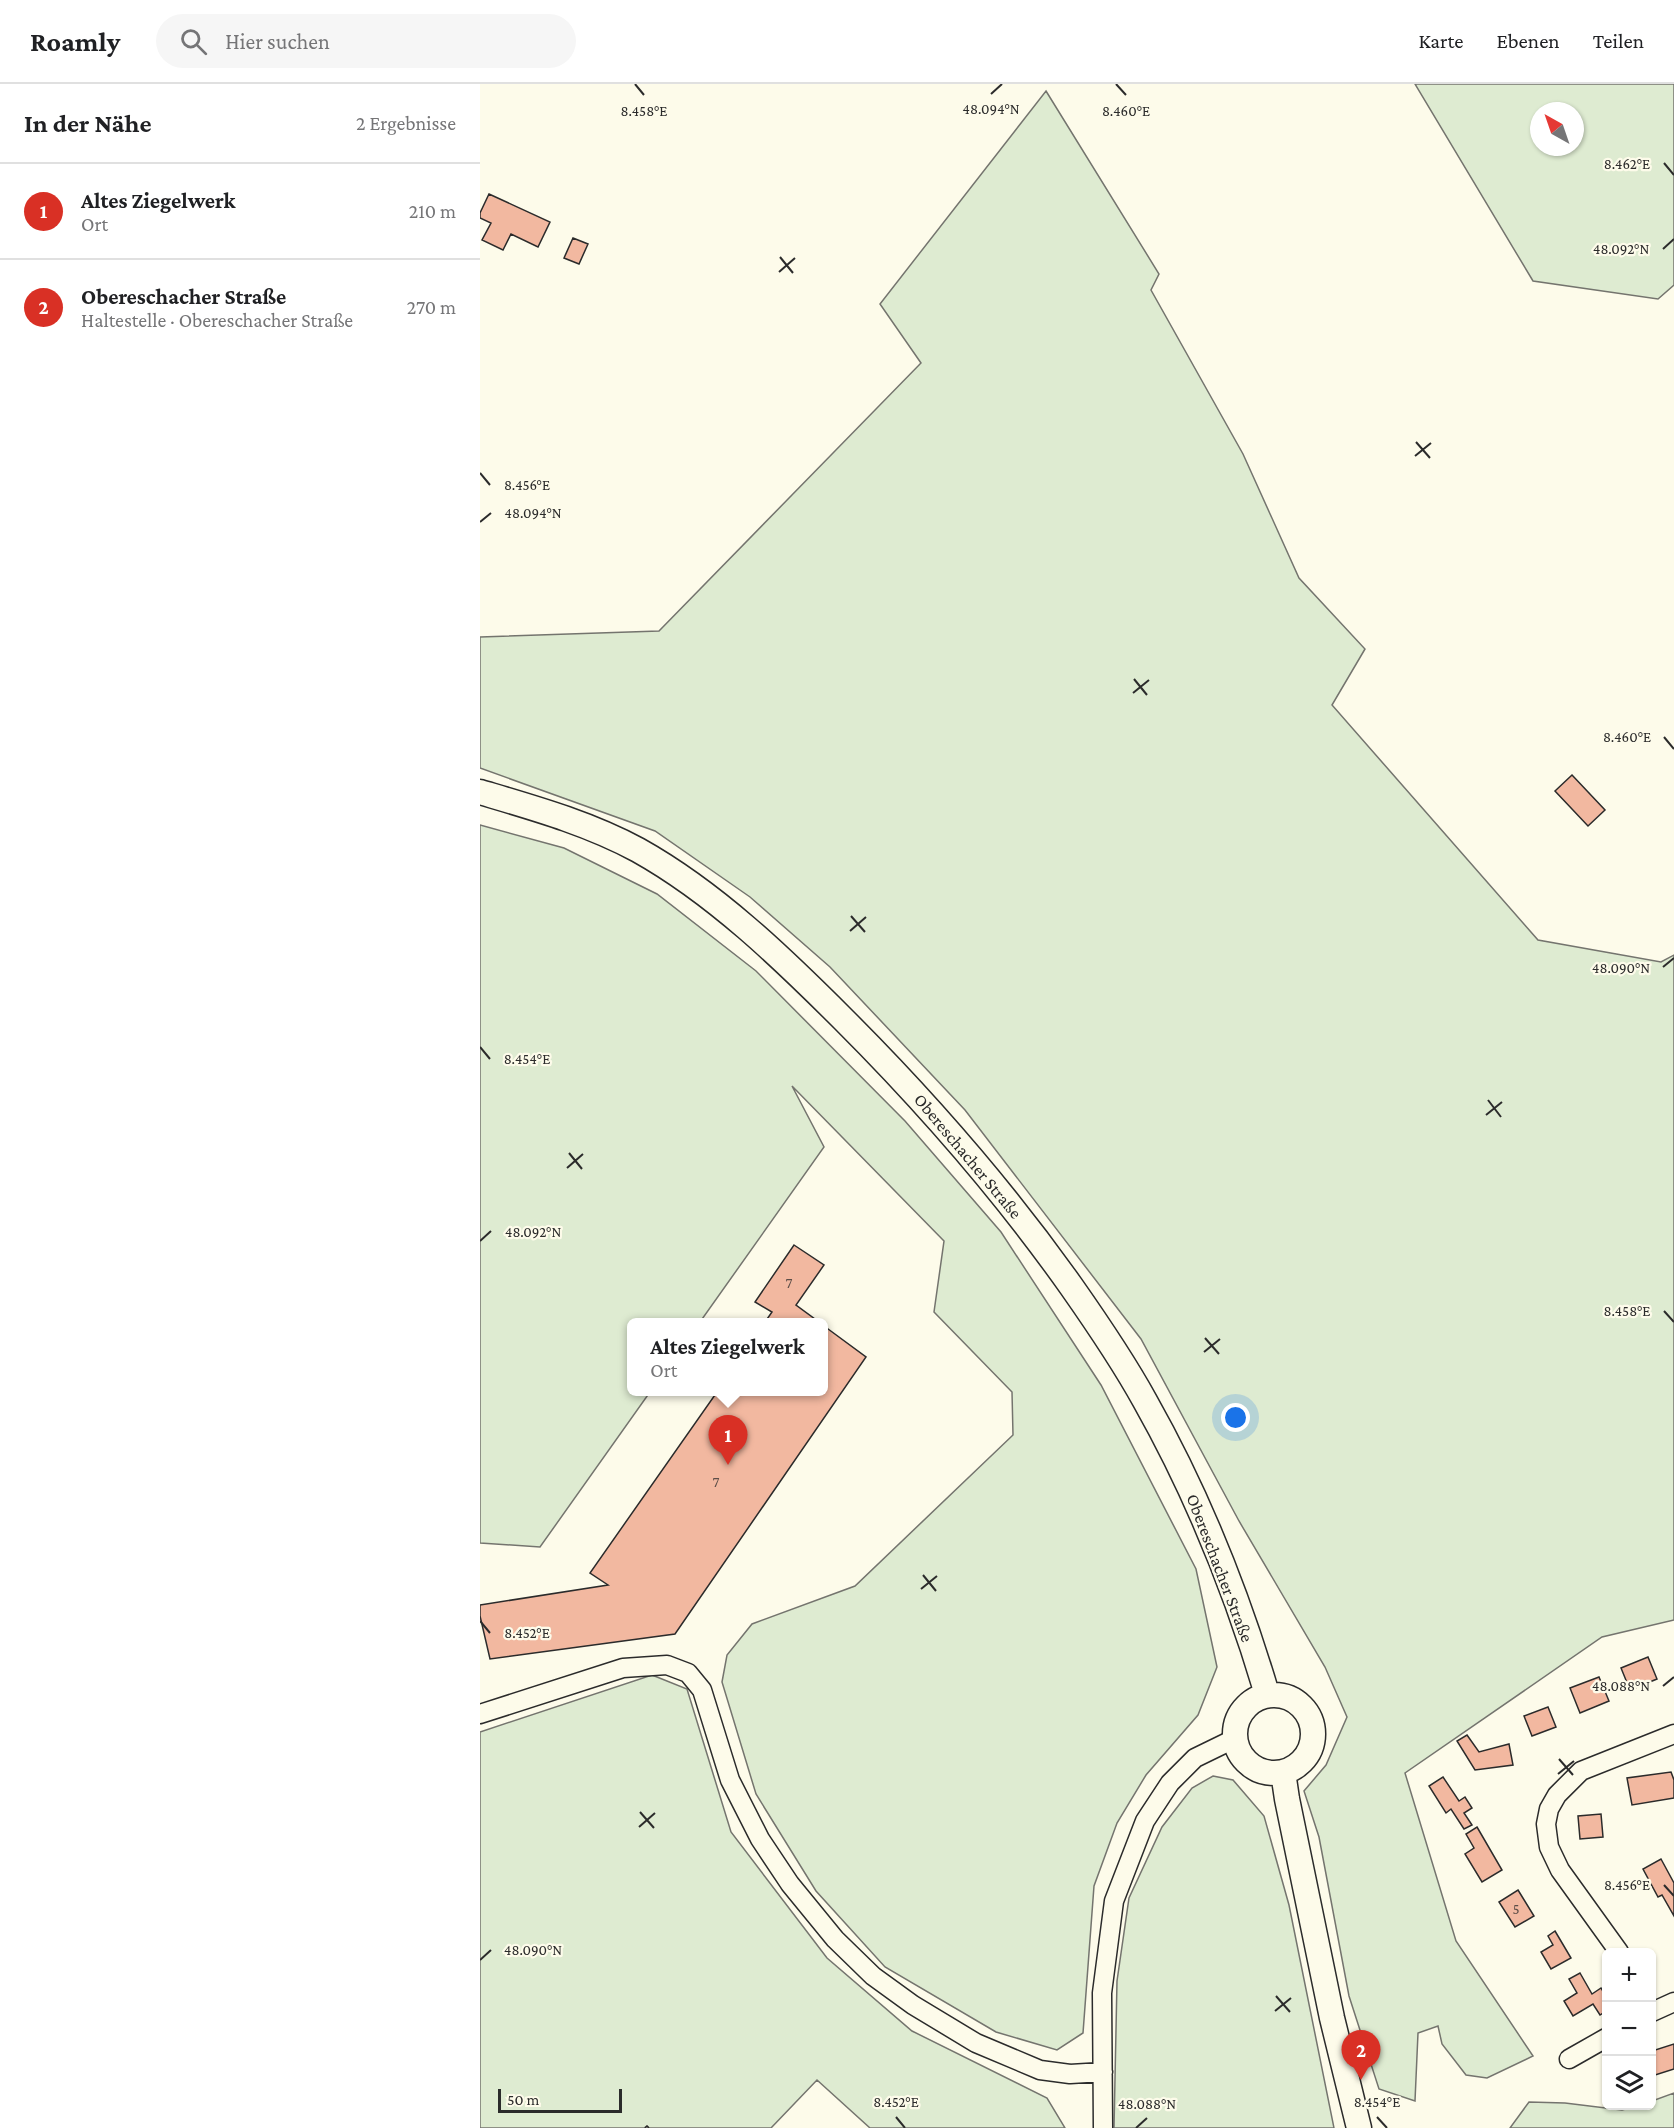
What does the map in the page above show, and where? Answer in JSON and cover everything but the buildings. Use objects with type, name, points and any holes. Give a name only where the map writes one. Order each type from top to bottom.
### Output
[{"type":"main road","name":"Obereschacher Straße","points":[[480,792],[595,829],[639,851],[684,880],[732,917],[807,983],[880,1056],[947,1128],[994,1182],[1045,1249],[1100,1328],[1144,1398],[1214,1544],[1267,1694]]},
{"type":"main road","points":[[1267,1694],[1287,1696],[1296,1701],[1304,1707],[1312,1725],[1312,1745],[1308,1754],[1301,1762],[1284,1772],[1272,1773],[1251,1766],[1243,1759],[1234,1739],[1234,1729],[1242,1710],[1257,1698],[1267,1694]]},
{"type":"main road","points":[[1284,1772],[1287,1800],[1332,2018],[1359,2128]]},
{"type":"street","points":[[480,1714],[623,1668],[667,1665],[688,1673],[702,1690],[730,1780],[760,1839],[790,1884],[835,1939],[873,1976],[913,2006],[976,2043],[1040,2070],[1070,2074],[1102,2072]]},
{"type":"street","points":[[1615,1948],[1560,1870],[1552,1855],[1546,1824],[1550,1809],[1557,1796],[1581,1771],[1674,1734]]},
{"type":"street","points":[[1103,2128],[1102,1993],[1114,1901],[1145,1821],[1170,1783],[1195,1758],[1234,1739]]},
{"type":"street","points":[[1569,2059],[1602,2040]]},
{"type":"green space","points":[[1415,84],[1674,84],[1674,285],[1658,299],[1533,281]]},
{"type":"green space","points":[[1046,91],[1159,274],[1151,290],[1243,454],[1299,578],[1365,649],[1332,705],[1538,940],[1661,962],[1674,955],[1674,1620],[1602,1637],[1405,1773],[1456,1941],[1533,2056],[1487,2078],[1466,2075],[1442,2044],[1438,2026],[1418,2033],[1415,2101],[1379,2089],[1349,1996],[1319,1837],[1304,1791],[1326,1765],[1347,1717],[1325,1667],[1239,1521],[1141,1339],[965,1110],[830,967],[750,897],[655,831],[480,768],[480,637],[659,631],[921,363],[880,304]]},
{"type":"green space","points":[[480,825],[564,848],[657,894],[756,971],[905,1121],[1001,1232],[1101,1385],[1196,1569],[1217,1667],[1198,1715],[1146,1775],[1117,1823],[1094,1886],[1083,2033],[1057,2050],[996,2032],[885,1967],[816,1891],[756,1794],[722,1682],[727,1655],[752,1624],[855,1586],[1013,1435],[1012,1392],[934,1312],[944,1241],[792,1086],[824,1147],[703,1318],[627,1318],[627,1396],[647,1396],[540,1547],[480,1543]]},
{"type":"green space","points":[[652,1675],[687,1689],[731,1832],[827,1958],[912,2031],[1047,2098],[1065,2128],[870,2128],[817,2080],[771,2128],[649,2128],[647,2126],[644,2128],[480,2128],[480,1732]]},
{"type":"green space","points":[[1213,1776],[1233,1780],[1264,1816],[1289,1905],[1334,2128],[1114,2128],[1117,1981],[1129,1898],[1162,1827],[1192,1788]]},
{"type":"green space","points":[[1674,2093],[1674,2128],[1510,2128],[1529,2102],[1565,2103],[1602,2108],[1602,2110],[1656,2110],[1656,2100]]},
{"type":"fence","points":[[645,2128],[647,2126],[649,2128]]},
{"type":"place","name":"Altes Ziegelwerk","points":[[728,1465]]},
{"type":"place","name":"Obereschacher Straße","points":[[1361,2080]]}]
